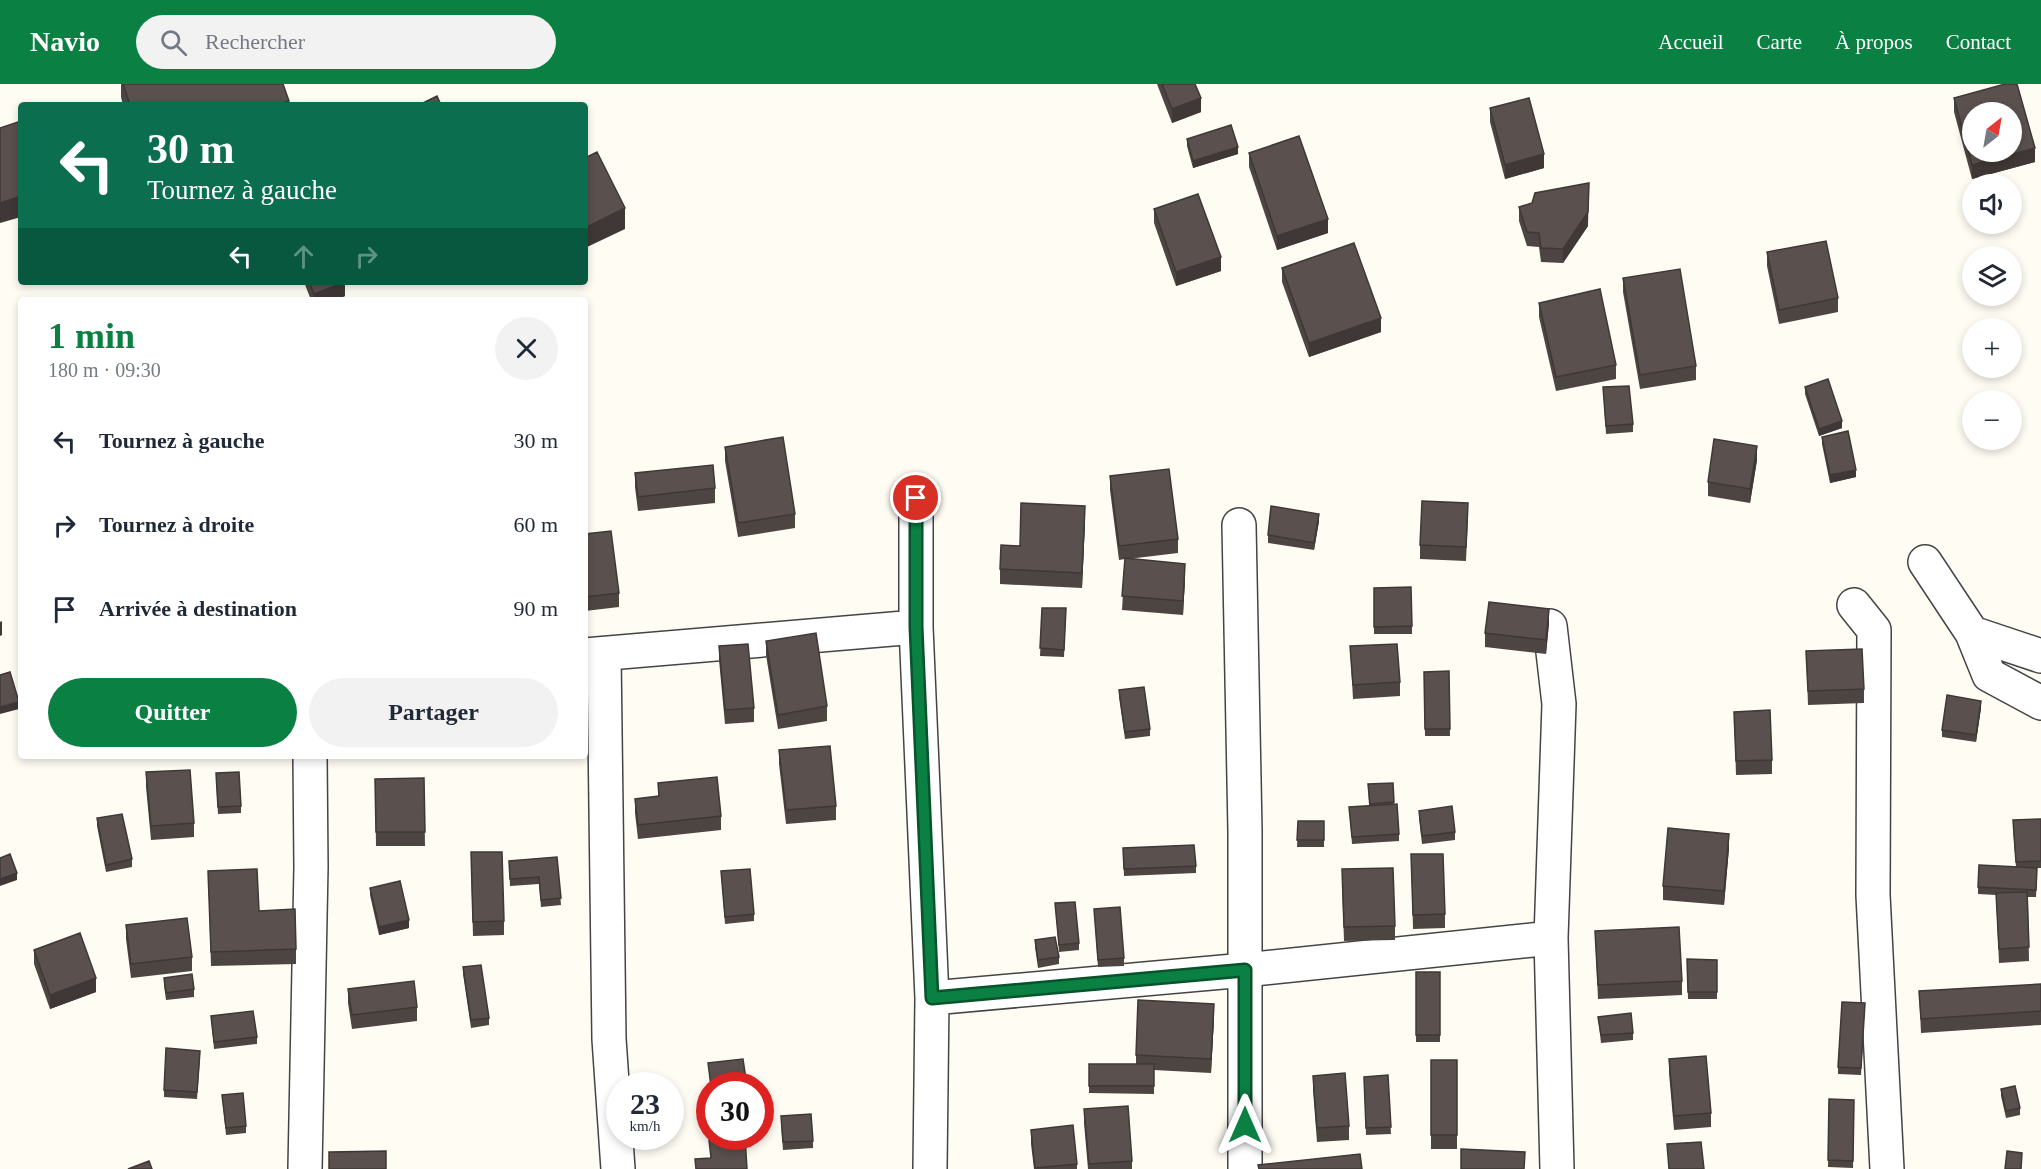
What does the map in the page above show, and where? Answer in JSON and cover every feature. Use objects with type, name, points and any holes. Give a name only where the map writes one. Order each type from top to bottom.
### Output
[{"type":"street","points":[[916,498],[916,627],[932,998],[930,1169]]},
{"type":"street","points":[[1239,525],[1245,831],[1245,1169]]},
{"type":"street","points":[[1925,562],[1972,633],[1989,675],[2041,703]]},
{"type":"street","points":[[1854,605],[1874,630],[1873,895],[1887,1169]]},
{"type":"street","points":[[1550,626],[1559,704],[1551,938],[1557,1169]]},
{"type":"street","points":[[618,1169],[609,1039],[594,655],[916,627]]},
{"type":"street","points":[[1972,633],[2041,656]]},
{"type":"street","points":[[305,1169],[311,879],[310,759]]},
{"type":"street","points":[[932,998],[1245,970],[1551,938]]},
{"type":"building","points":[[123,84],[283,84],[289,101],[286,102],[129,102]]},
{"type":"building","points":[[1162,84],[1195,84],[1201,98],[1172,109]]},
{"type":"building","points":[[2005,84],[2017,84],[2035,148],[2022,152],[2022,102],[1962,102],[1962,128],[1954,98]]},
{"type":"building","points":[[437,96],[440,102],[425,102]]},
{"type":"building","points":[[1529,98],[1544,154],[1505,165],[1490,108]]},
{"type":"building","points":[[18,122],[18,197],[0,203],[0,128]]},
{"type":"building","points":[[1231,125],[1238,147],[1193,161],[1187,139]]},
{"type":"building","points":[[1299,136],[1328,219],[1277,236],[1249,153]]},
{"type":"building","points":[[597,152],[625,208],[588,226],[588,156]]},
{"type":"building","points":[[1589,183],[1588,212],[1563,249],[1541,248],[1539,233],[1527,232],[1519,207],[1532,203],[1535,193]]},
{"type":"building","points":[[1198,194],[1221,257],[1176,272],[1154,209]]},
{"type":"building","points":[[1826,241],[1838,298],[1779,310],[1767,252]]},
{"type":"building","points":[[1354,243],[1381,318],[1309,343],[1282,268]]},
{"type":"building","points":[[1680,269],[1696,366],[1640,375],[1623,278]]},
{"type":"building","points":[[310,285],[337,285],[314,294]]},
{"type":"building","points":[[1600,289],[1616,365],[1556,377],[1539,303]]},
{"type":"building","points":[[1828,379],[1842,421],[1819,429],[1805,387]]},
{"type":"building","points":[[1629,386],[1633,424],[1606,426],[1603,387]]},
{"type":"building","points":[[1848,431],[1856,470],[1830,475],[1822,437]]},
{"type":"building","points":[[783,437],[795,514],[738,523],[725,447]]},
{"type":"building","points":[[1714,439],[1757,446],[1750,489],[1708,482]]},
{"type":"building","points":[[713,465],[715,488],[638,497],[635,473]]},
{"type":"building","points":[[1169,469],[1178,539],[1119,546],[1110,476]]},
{"type":"building","points":[[1422,501],[1468,503],[1466,547],[1420,545]]},
{"type":"building","points":[[1021,503],[1085,506],[1082,573],[1000,569],[1001,545],[1020,546]]},
{"type":"building","points":[[1271,506],[1319,514],[1314,543],[1268,535]]},
{"type":"building","points":[[611,531],[619,593],[588,597],[588,534]]},
{"type":"building","points":[[1125,558],[1185,564],[1183,601],[1122,596]]},
{"type":"building","points":[[1411,587],[1412,626],[1374,627],[1374,588]]},
{"type":"building","points":[[1489,602],[1549,609],[1546,640],[1485,633]]},
{"type":"building","points":[[1042,608],[1066,608],[1064,650],[1040,648]]},
{"type":"building","points":[[816,633],[827,706],[778,715],[766,641]]},
{"type":"building","points":[[748,644],[754,708],[725,710],[719,646]]},
{"type":"building","points":[[1397,644],[1400,682],[1353,685],[1350,646]]},
{"type":"building","points":[[1862,649],[1864,689],[1808,691],[1806,651]]},
{"type":"building","points":[[1449,671],[1450,729],[1425,729],[1424,672]]},
{"type":"building","points":[[10,672],[18,702],[0,707],[0,675]]},
{"type":"building","points":[[1144,687],[1150,729],[1125,732],[1119,690]]},
{"type":"building","points":[[1947,695],[1981,701],[1976,735],[1942,730]]},
{"type":"building","points":[[1770,710],[1772,760],[1736,761],[1734,712]]},
{"type":"building","points":[[830,746],[836,806],[786,810],[779,750]]},
{"type":"building","points":[[190,770],[194,823],[151,826],[146,772]]},
{"type":"building","points":[[239,772],[241,806],[218,807],[216,773]]},
{"type":"building","points":[[717,777],[721,816],[638,825],[635,799],[659,796],[658,783]]},
{"type":"building","points":[[424,778],[425,832],[376,832],[375,779]]},
{"type":"building","points":[[1393,783],[1394,802],[1370,804],[1368,784]]},
{"type":"building","points":[[1397,804],[1399,834],[1352,837],[1349,807]]},
{"type":"building","points":[[1452,806],[1455,832],[1422,836],[1419,811]]},
{"type":"building","points":[[122,814],[132,859],[106,865],[97,818]]},
{"type":"building","points":[[2041,819],[2041,861],[2016,862],[2013,820]]},
{"type":"building","points":[[1298,821],[1324,821],[1324,840],[1297,840]]},
{"type":"building","points":[[1668,828],[1729,834],[1724,891],[1663,886]]},
{"type":"building","points":[[1194,845],[1196,866],[1124,869],[1123,848]]},
{"type":"building","points":[[471,852],[502,852],[504,921],[473,922]]},
{"type":"building","points":[[10,854],[17,873],[0,879],[0,858]]},
{"type":"building","points":[[1411,854],[1443,854],[1445,914],[1413,915]]},
{"type":"building","points":[[557,857],[561,898],[541,900],[539,877],[510,879],[509,861]]},
{"type":"building","points":[[1979,865],[2037,868],[2036,890],[1978,887]]},
{"type":"building","points":[[1393,868],[1395,926],[1344,927],[1342,869]]},
{"type":"building","points":[[257,869],[259,911],[295,909],[296,949],[211,952],[208,871]]},
{"type":"building","points":[[750,869],[754,914],[725,917],[721,871]]},
{"type":"building","points":[[400,881],[409,920],[379,927],[370,888]]},
{"type":"building","points":[[2027,892],[2029,947],[1999,949],[1996,893]]},
{"type":"building","points":[[1075,902],[1079,943],[1059,945],[1055,903]]},
{"type":"building","points":[[1120,907],[1124,958],[1098,960],[1094,909]]},
{"type":"building","points":[[187,918],[192,957],[131,964],[126,925]]},
{"type":"building","points":[[1679,927],[1682,981],[1598,985],[1595,931]]},
{"type":"building","points":[[80,933],[96,978],[50,995],[34,950]]},
{"type":"building","points":[[1055,937],[1059,957],[1038,960],[1035,940]]},
{"type":"building","points":[[1687,959],[1717,960],[1717,992],[1688,992]]},
{"type":"building","points":[[481,965],[489,1018],[471,1020],[463,967]]},
{"type":"building","points":[[1416,972],[1440,972],[1440,1035],[1416,1035]]},
{"type":"building","points":[[192,974],[194,989],[166,993],[164,978]]},
{"type":"building","points":[[414,981],[417,1007],[352,1015],[348,989]]},
{"type":"building","points":[[2041,984],[2041,1011],[1921,1019],[1919,991]]},
{"type":"building","points":[[1138,1000],[1214,1004],[1211,1059],[1136,1055]]},
{"type":"building","points":[[1842,1002],[1865,1003],[1861,1068],[1838,1067]]},
{"type":"building","points":[[253,1011],[257,1037],[214,1042],[211,1016]]},
{"type":"building","points":[[1631,1013],[1633,1033],[1601,1035],[1598,1017]]},
{"type":"building","points":[[166,1048],[200,1051],[197,1092],[164,1090]]},
{"type":"building","points":[[1706,1056],[1711,1113],[1674,1116],[1669,1059]]},
{"type":"building","points":[[743,1059],[745,1072],[709,1072],[708,1063]]},
{"type":"building","points":[[1431,1060],[1457,1060],[1457,1135],[1431,1135]]},
{"type":"building","points":[[1089,1064],[1154,1064],[1154,1086],[1089,1086]]},
{"type":"building","points":[[1345,1073],[1349,1126],[1317,1128],[1313,1076]]},
{"type":"building","points":[[1388,1075],[1391,1127],[1366,1128],[1364,1077]]},
{"type":"building","points":[[2015,1086],[2020,1108],[2006,1111],[2001,1089]]},
{"type":"building","points":[[243,1093],[246,1126],[226,1128],[222,1095]]},
{"type":"building","points":[[1829,1099],[1854,1100],[1853,1161],[1828,1160]]},
{"type":"building","points":[[1128,1106],[1132,1161],[1089,1164],[1084,1109]]},
{"type":"building","points":[[811,1114],[813,1141],[783,1142],[781,1116]]},
{"type":"building","points":[[1073,1125],[1077,1164],[1035,1168],[1031,1130]]},
{"type":"building","points":[[1701,1142],[1704,1169],[1669,1169],[1667,1144]]},
{"type":"building","points":[[1461,1149],[1525,1152],[1524,1169],[1461,1169]]},
{"type":"building","points":[[710,1150],[746,1150],[747,1169],[696,1169],[695,1159],[711,1158]]},
{"type":"building","points":[[386,1151],[386,1169],[329,1169],[329,1152]]},
{"type":"building","points":[[2007,1151],[2022,1153],[2021,1169],[2005,1169]]},
{"type":"building","points":[[1360,1154],[1362,1169],[1259,1169],[1258,1165]]},
{"type":"building","points":[[149,1161],[152,1169],[128,1169]]},
{"type":"route","points":[[916,498],[916,627],[932,998],[1245,970],[1245,1125]]}]
